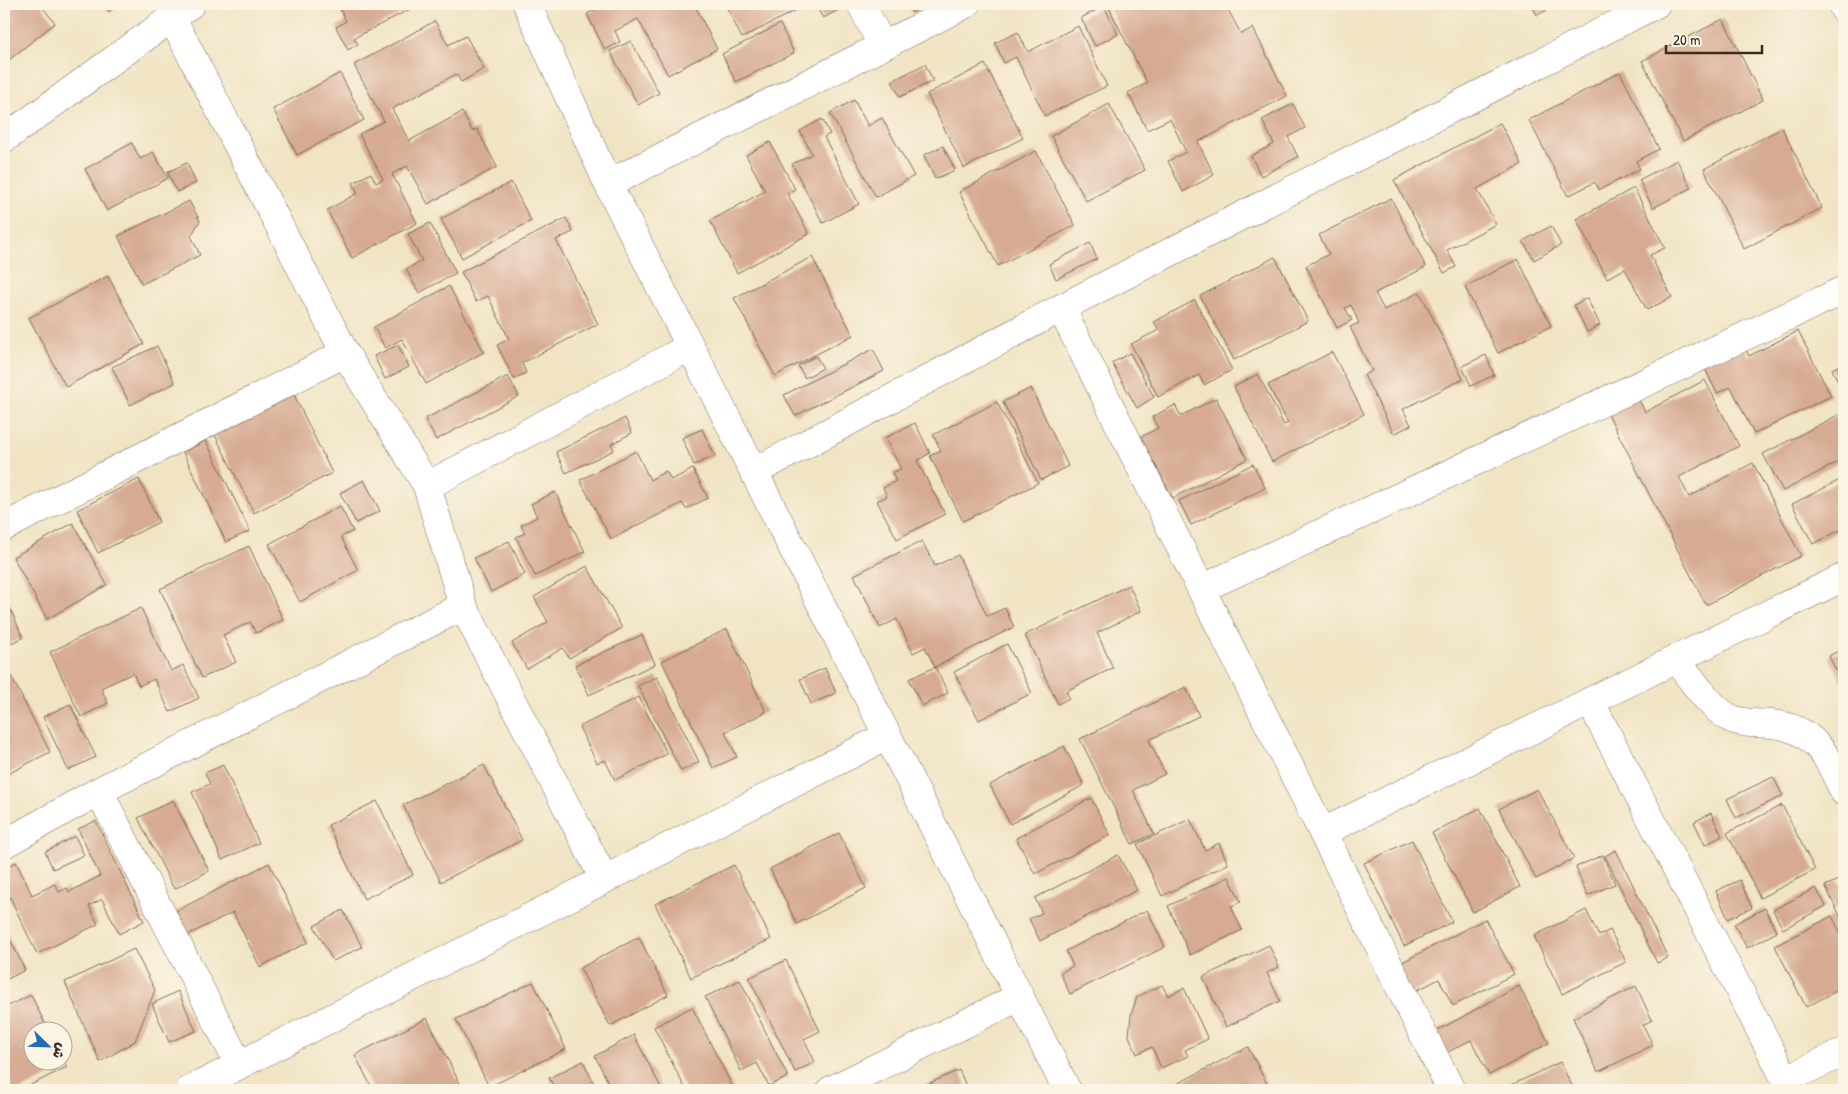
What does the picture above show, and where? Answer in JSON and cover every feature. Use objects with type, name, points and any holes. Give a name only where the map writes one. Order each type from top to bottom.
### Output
[{"type":"street","points":[[527,4],[608,184],[1066,1090]]},
{"type":"street","points":[[861,4],[882,45]]},
{"type":"street","points":[[608,184],[966,4]]},
{"type":"street","points":[[754,472],[1061,308],[1656,4]]},
{"type":"street","points":[[1842,4],[1844,9]]},
{"type":"street","points":[[4,139],[182,11],[345,353],[427,486],[463,606],[604,879]]},
{"type":"street","points":[[1201,589],[1844,290]]},
{"type":"street","points":[[1061,308],[1452,1090]]},
{"type":"street","points":[[427,486],[690,347]]},
{"type":"street","points":[[4,526],[345,353]]},
{"type":"street","points":[[1323,832],[1844,577]]},
{"type":"street","points":[[4,844],[99,791],[463,606]]},
{"type":"street","points":[[1676,659],[1716,708],[1728,718],[1742,723],[1779,724],[1800,731],[1818,744],[1832,765],[1844,792]]},
{"type":"street","points":[[1590,701],[1788,1085],[1844,1052]]},
{"type":"street","points":[[190,1090],[888,736]]},
{"type":"street","points":[[99,791],[239,1065]]},
{"type":"street","points":[[830,1090],[1019,997]]},
{"type":"building","points":[[4,4],[40,4],[55,23],[4,64]]},
{"type":"building","points":[[102,4],[120,4],[109,12]]},
{"type":"building","points":[[337,4],[420,4],[354,38],[358,44],[348,50],[336,27],[346,21]]},
{"type":"building","points":[[606,4],[694,4],[717,49],[668,75],[638,19],[615,31],[620,42],[605,50],[587,14]]},
{"type":"building","points":[[725,4],[805,4],[806,5],[742,38]]},
{"type":"building","points":[[815,4],[850,4],[823,18]]},
{"type":"building","points":[[907,4],[928,4],[912,13]]},
{"type":"building","points":[[1107,4],[1225,4],[1241,34],[1253,28],[1287,96],[1198,142],[1214,175],[1183,192],[1168,161],[1186,152],[1170,119],[1147,130],[1128,93],[1147,83]]},
{"type":"building","points":[[1531,4],[1555,4],[1556,6],[1537,15]]},
{"type":"building","points":[[1104,6],[1118,34],[1095,46],[1081,18]]},
{"type":"building","points":[[1723,19],[1763,100],[1683,141],[1642,61]]},
{"type":"building","points":[[435,21],[448,45],[466,36],[484,69],[461,82],[456,74],[392,109],[409,141],[462,112],[472,131],[477,129],[497,167],[428,204],[407,166],[392,174],[417,223],[352,258],[327,210],[358,193],[353,183],[371,173],[376,183],[383,179],[359,134],[384,121],[354,65]]},
{"type":"building","points":[[780,24],[794,53],[736,82],[722,54]]},
{"type":"building","points":[[1078,26],[1107,86],[1045,116],[1016,57],[1004,63],[995,43],[1018,32],[1028,52]]},
{"type":"building","points":[[631,41],[659,93],[638,105],[610,51]]},
{"type":"building","points":[[925,64],[933,81],[900,97],[892,81]]},
{"type":"building","points":[[985,64],[1023,138],[964,168],[927,94]]},
{"type":"building","points":[[1620,72],[1659,149],[1636,161],[1640,169],[1599,190],[1595,182],[1568,196],[1529,120]]},
{"type":"building","points":[[340,73],[364,120],[297,155],[273,109]]},
{"type":"building","points":[[854,100],[868,126],[882,118],[914,176],[876,197],[830,113]]},
{"type":"building","points":[[1109,104],[1145,170],[1086,201],[1051,136]]},
{"type":"building","points":[[1293,104],[1305,128],[1288,137],[1298,157],[1261,176],[1251,156],[1274,144],[1262,120]]},
{"type":"building","points":[[822,119],[830,134],[824,137],[859,204],[823,223],[792,164],[812,154],[800,131]]},
{"type":"building","points":[[1500,123],[1522,164],[1477,189],[1496,224],[1447,250],[1456,267],[1444,273],[1394,180]]},
{"type":"building","points":[[1782,128],[1822,208],[1744,249],[1704,169]]},
{"type":"building","points":[[770,142],[795,189],[787,193],[809,234],[737,273],[710,221],[765,191],[746,155]]},
{"type":"building","points":[[132,143],[140,159],[153,152],[168,178],[107,211],[85,169]]},
{"type":"building","points":[[943,146],[955,170],[935,179],[924,155]]},
{"type":"building","points":[[1036,151],[1075,225],[998,266],[959,192]]},
{"type":"building","points":[[1677,160],[1691,188],[1653,208],[1639,180]]},
{"type":"building","points":[[187,163],[196,183],[177,192],[167,172]]},
{"type":"building","points":[[511,182],[531,221],[462,258],[441,219]]},
{"type":"building","points":[[1634,188],[1665,248],[1650,255],[1672,297],[1647,310],[1625,269],[1607,278],[1576,219]]},
{"type":"building","points":[[1391,198],[1426,267],[1375,293],[1384,310],[1420,292],[1463,379],[1403,409],[1411,425],[1394,434],[1364,375],[1372,371],[1350,327],[1359,323],[1351,305],[1345,308],[1352,320],[1337,328],[1306,266],[1329,254],[1319,235]]},
{"type":"building","points":[[189,201],[200,221],[191,236],[200,255],[142,284],[118,236]]},
{"type":"building","points":[[566,218],[573,232],[556,240],[598,324],[522,363],[526,373],[514,379],[497,345],[509,339],[488,296],[476,302],[461,272]]},
{"type":"building","points":[[430,223],[456,273],[419,293],[406,269],[422,261],[408,234]]},
{"type":"building","points":[[1551,226],[1561,245],[1534,260],[1523,241]]},
{"type":"building","points":[[1090,243],[1097,259],[1056,279],[1049,264]]},
{"type":"building","points":[[812,257],[853,335],[775,376],[734,298]]},
{"type":"building","points":[[1275,257],[1308,321],[1234,360],[1200,296]]},
{"type":"building","points":[[1518,259],[1551,326],[1498,353],[1465,287]]},
{"type":"building","points":[[108,276],[144,344],[66,387],[29,318]]},
{"type":"building","points":[[449,286],[484,352],[426,384],[402,339],[385,348],[374,327]]},
{"type":"building","points":[[1587,298],[1600,325],[1587,332],[1574,305]]},
{"type":"building","points":[[1195,300],[1232,370],[1204,385],[1199,375],[1158,397],[1131,344],[1159,330],[1154,322]]},
{"type":"building","points":[[1798,331],[1831,396],[1754,434],[1731,387],[1717,393],[1700,359],[1740,339],[1749,356]]},
{"type":"building","points":[[398,345],[409,367],[385,379],[374,356]]},
{"type":"building","points":[[157,346],[175,383],[130,405],[112,367]]},
{"type":"building","points":[[873,349],[884,371],[795,416],[784,395]]},
{"type":"building","points":[[1332,352],[1364,414],[1272,462],[1234,387],[1258,374],[1284,425],[1288,423],[1268,385]]},
{"type":"building","points":[[1130,353],[1154,397],[1137,408],[1112,363]]},
{"type":"building","points":[[1486,355],[1494,375],[1471,386],[1462,366]]},
{"type":"building","points":[[816,356],[823,368],[805,378],[798,366]]},
{"type":"building","points":[[1844,363],[1844,394],[1832,369]]},
{"type":"building","points":[[508,376],[519,396],[436,440],[425,419]]},
{"type":"building","points":[[1705,380],[1739,446],[1679,477],[1689,497],[1753,463],[1801,556],[1706,605],[1606,410],[1636,394],[1645,412]]},
{"type":"building","points":[[1031,388],[1068,466],[1041,480],[1003,402]]},
{"type":"building","points":[[294,395],[332,473],[254,513],[215,435]]},
{"type":"building","points":[[1216,398],[1247,459],[1173,498],[1141,437],[1158,428],[1152,417],[1175,405],[1181,416]]},
{"type":"building","points":[[997,402],[1038,483],[963,521],[930,456],[941,450],[933,435]]},
{"type":"building","points":[[1844,412],[1844,459],[1783,491],[1763,454]]},
{"type":"building","points":[[625,418],[632,433],[611,444],[614,450],[566,473],[556,452]]},
{"type":"building","points":[[915,423],[930,453],[917,461],[945,514],[897,539],[877,501],[887,496],[883,488],[896,481],[892,473],[901,469],[885,438]]},
{"type":"building","points":[[702,429],[715,456],[694,465],[682,438]]},
{"type":"building","points":[[206,441],[250,531],[226,542],[183,452]]},
{"type":"building","points":[[636,451],[650,480],[666,471],[671,480],[693,469],[708,498],[686,509],[682,503],[611,539],[580,480]]},
{"type":"building","points":[[1253,464],[1265,488],[1191,525],[1179,501]]},
{"type":"building","points":[[1844,478],[1844,528],[1813,544],[1792,504]]},
{"type":"building","points":[[139,479],[159,522],[98,553],[77,510]]},
{"type":"building","points":[[364,480],[380,511],[356,523],[340,493]]},
{"type":"building","points":[[555,492],[585,552],[535,576],[516,537],[525,533],[521,525],[537,517],[531,504]]},
{"type":"building","points":[[340,506],[353,531],[341,537],[358,570],[300,602],[269,544]]},
{"type":"building","points":[[73,523],[107,585],[47,619],[13,557]]},
{"type":"building","points":[[509,541],[525,574],[491,592],[474,558]]},
{"type":"building","points":[[922,541],[935,566],[958,555],[987,616],[1005,608],[1014,627],[935,667],[925,647],[913,653],[897,619],[880,628],[854,575]]},
{"type":"building","points":[[249,546],[283,620],[256,633],[250,622],[223,635],[236,662],[202,678],[160,589]]},
{"type":"building","points":[[587,566],[622,628],[569,658],[563,648],[527,669],[512,643],[548,622],[534,597]]},
{"type":"building","points":[[1129,585],[1141,611],[1097,633],[1113,668],[1066,691],[1069,698],[1058,704],[1025,635]]},
{"type":"building","points":[[4,594],[23,638],[4,646]]},
{"type":"building","points":[[141,608],[171,671],[183,665],[199,698],[170,712],[154,679],[139,686],[133,673],[101,688],[108,703],[81,717],[50,652]]},
{"type":"building","points":[[727,629],[766,712],[725,732],[737,757],[713,768],[662,661]]},
{"type":"building","points":[[642,635],[655,664],[589,695],[575,665]]},
{"type":"building","points":[[1007,644],[1032,693],[979,720],[954,672]]},
{"type":"building","points":[[1844,648],[1844,687],[1829,656]]},
{"type":"building","points":[[935,667],[948,693],[922,706],[909,679]]},
{"type":"building","points":[[825,668],[836,693],[811,704],[800,679]]},
{"type":"building","points":[[11,676],[50,752],[4,776],[4,680]]},
{"type":"building","points":[[657,677],[699,762],[681,771],[638,686]]},
{"type":"building","points":[[1186,687],[1199,716],[1149,740],[1165,774],[1133,790],[1154,834],[1132,844],[1080,739]]},
{"type":"building","points":[[639,697],[667,754],[615,780],[605,760],[597,763],[579,727]]},
{"type":"building","points":[[70,704],[96,757],[68,770],[43,717]]},
{"type":"building","points":[[1064,746],[1084,785],[1010,824],[990,785]]},
{"type":"building","points":[[223,765],[259,843],[222,860],[192,792],[210,784],[205,773]]},
{"type":"building","points":[[484,765],[522,840],[441,882],[403,805]]},
{"type":"building","points":[[1773,777],[1783,796],[1736,818],[1727,799]]},
{"type":"building","points":[[1537,789],[1574,858],[1536,879],[1499,809]]},
{"type":"building","points":[[1091,798],[1110,835],[1035,874],[1016,838]]},
{"type":"building","points":[[173,800],[209,871],[174,889],[138,818]]},
{"type":"building","points":[[377,801],[413,875],[364,899],[328,825]]},
{"type":"building","points":[[1782,805],[1815,870],[1760,898],[1727,833]]},
{"type":"building","points":[[1480,808],[1520,887],[1473,912],[1432,833]]},
{"type":"building","points":[[1711,813],[1722,836],[1705,845],[1694,822]]},
{"type":"building","points":[[1190,819],[1205,850],[1219,843],[1228,864],[1162,896],[1137,844]]},
{"type":"building","points":[[96,821],[144,921],[119,934],[102,899],[89,906],[98,924],[37,954],[4,885],[4,868],[16,862],[32,895],[55,884],[59,892],[67,888],[69,892],[100,876],[78,829]]},
{"type":"building","points":[[839,833],[866,888],[797,924],[770,869]]},
{"type":"building","points":[[75,836],[84,855],[53,869],[45,852]]},
{"type":"building","points":[[1412,840],[1452,922],[1404,946],[1364,863]]},
{"type":"building","points":[[1616,850],[1668,958],[1657,963],[1605,856]]},
{"type":"building","points":[[1118,855],[1137,890],[1040,941],[1029,919],[1042,913],[1035,898]]},
{"type":"building","points":[[1603,855],[1615,884],[1587,896],[1576,867]]},
{"type":"building","points":[[269,863],[308,942],[260,967],[233,912],[188,935],[176,911]]},
{"type":"building","points":[[734,865],[771,939],[691,978],[655,904]]},
{"type":"building","points":[[1229,877],[1241,902],[1231,906],[1242,930],[1190,955],[1168,906]]},
{"type":"building","points":[[1740,880],[1752,908],[1728,919],[1716,891]]},
{"type":"building","points":[[1838,880],[1844,891],[1844,924],[1825,886]]},
{"type":"building","points":[[1816,888],[1826,906],[1783,929],[1773,910]]},
{"type":"building","points":[[1765,908],[1777,932],[1747,948],[1734,924]]},
{"type":"building","points":[[343,910],[362,947],[333,961],[314,926]]},
{"type":"building","points":[[1147,910],[1165,947],[1070,994],[1060,973],[1073,966],[1066,951]]},
{"type":"building","points":[[1586,910],[1599,936],[1610,930],[1626,962],[1562,994],[1534,936]]},
{"type":"building","points":[[1832,916],[1844,940],[1844,987],[1806,1007],[1775,946]]},
{"type":"building","points":[[1485,919],[1514,974],[1453,1006],[1439,979],[1410,994],[1395,966]]},
{"type":"building","points":[[4,927],[25,970],[4,981]]},
{"type":"building","points":[[639,937],[668,995],[610,1026],[580,968]]},
{"type":"building","points":[[1269,945],[1279,967],[1267,973],[1280,1001],[1226,1027],[1203,977]]},
{"type":"building","points":[[134,949],[155,990],[135,1041],[100,1062],[65,982]]},
{"type":"building","points":[[786,960],[820,1031],[804,1039],[815,1062],[795,1072],[749,978]]},
{"type":"building","points":[[740,980],[788,1077],[769,1086],[757,1063],[741,1071],[705,997]]},
{"type":"building","points":[[533,982],[566,1049],[489,1087],[456,1019]]},
{"type":"building","points":[[1162,985],[1168,996],[1184,988],[1208,1039],[1185,1050],[1188,1056],[1161,1068],[1152,1047],[1137,1054],[1129,1036],[1131,1015],[1137,997]]},
{"type":"building","points":[[1519,986],[1549,1043],[1489,1075],[1471,1040],[1442,1055],[1431,1034]]},
{"type":"building","points":[[1636,986],[1652,1020],[1643,1025],[1653,1045],[1598,1072],[1573,1018]]},
{"type":"building","points":[[178,991],[196,1031],[169,1042],[152,1004]]},
{"type":"building","points":[[31,995],[44,1022],[22,1022],[22,1072],[57,1072],[20,1090],[14,1090],[4,1070],[4,1008]]},
{"type":"building","points":[[692,1007],[734,1090],[686,1090],[654,1027]]},
{"type":"building","points":[[427,1018],[463,1090],[373,1090],[355,1055]]},
{"type":"building","points":[[634,1035],[662,1090],[612,1090],[595,1056]]},
{"type":"building","points":[[1248,1047],[1267,1084],[1255,1090],[1178,1090],[1175,1085]]},
{"type":"building","points":[[583,1061],[597,1090],[556,1090],[549,1078]]},
{"type":"building","points":[[1560,1062],[1574,1090],[1501,1090]]},
{"type":"building","points":[[959,1070],[968,1090],[915,1090]]}]
